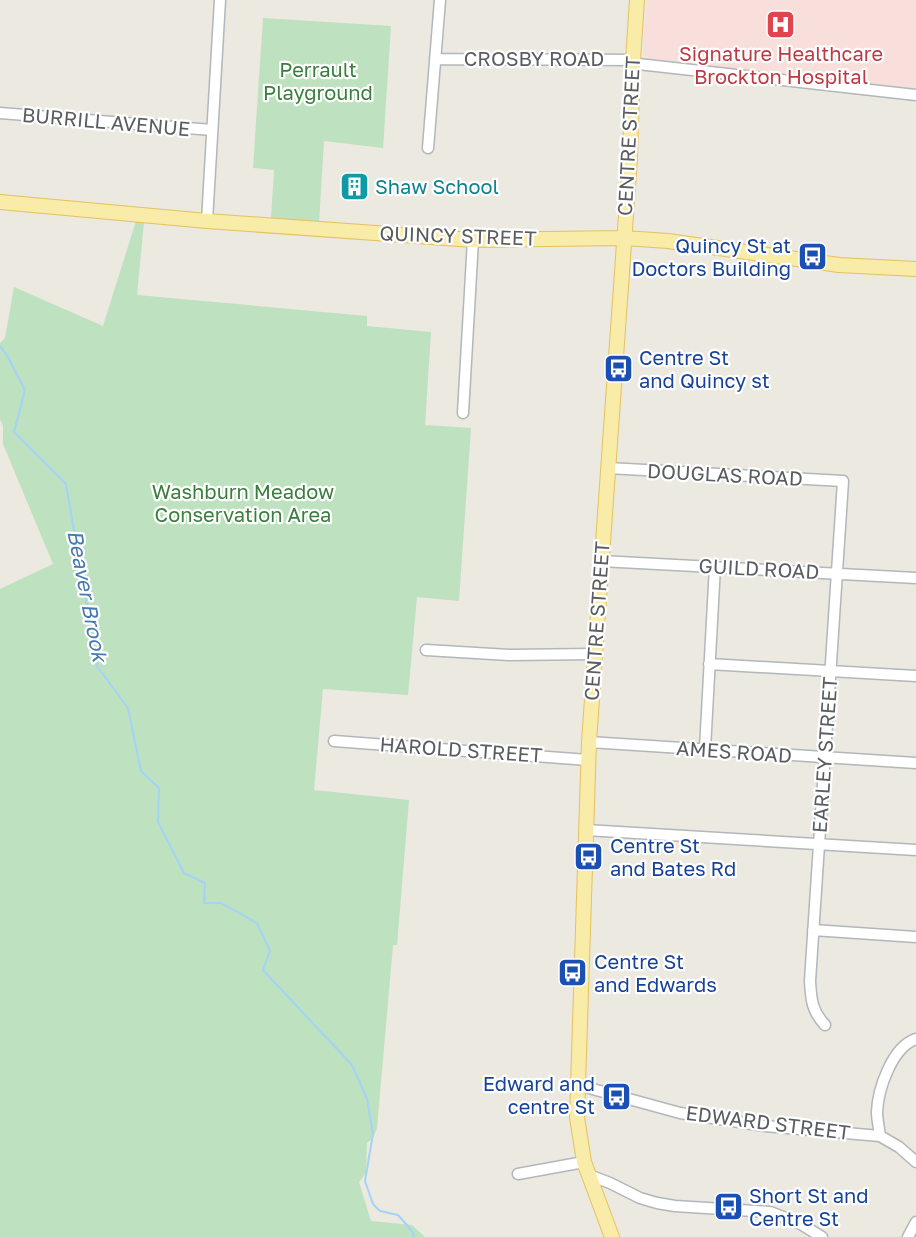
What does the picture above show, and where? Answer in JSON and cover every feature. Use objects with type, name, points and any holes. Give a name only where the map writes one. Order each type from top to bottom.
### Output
[{"type":"main road","name":"CENTRE STREET","points":[[612,1237],[586,1169],[577,1117],[588,760],[631,140],[637,0]]},
{"type":"main road","name":"QUINCY STREET","points":[[0,202],[207,221],[473,240],[624,238],[668,241],[838,265],[916,269]]},
{"type":"street","points":[[207,221],[220,0]]},
{"type":"street","points":[[428,148],[440,0]]},
{"type":"street","name":"CROSBY ROAD","points":[[435,58],[633,60],[638,63],[916,95]]},
{"type":"street","name":"BURRILL AVENUE","points":[[0,113],[212,130]]},
{"type":"street","points":[[463,413],[473,240]]},
{"type":"street","name":"DOUGLAS ROAD","points":[[608,468],[843,481]]},
{"type":"street","name":"EARLEY STREET","points":[[825,1025],[817,1016],[812,1005],[810,981],[843,481]]},
{"type":"street","name":"GUILD ROAD","points":[[601,561],[916,578]]},
{"type":"street","points":[[705,749],[715,566]]},
{"type":"street","points":[[426,650],[509,655],[595,654]]},
{"type":"street","points":[[709,664],[916,676]]},
{"type":"street","name":"HAROLD STREET","points":[[334,741],[588,760]]},
{"type":"street","name":"AMES ROAD","points":[[589,742],[916,763]]},
{"type":"street","points":[[586,830],[916,850]]},
{"type":"street","points":[[813,930],[916,936]]},
{"type":"street","points":[[880,1136],[877,1112],[888,1067],[897,1053],[916,1039]]},
{"type":"street","name":"EDWARD STREET","points":[[578,1084],[680,1113],[765,1126],[880,1136],[899,1147],[916,1162]]},
{"type":"street","points":[[518,1174],[586,1169],[640,1198],[657,1203],[770,1212],[822,1237]]},
{"type":"street","points":[[908,1237],[916,1222]]},
{"type":"shaded area","name":"Signature Healthcare Brockton Hospital","points":[[647,0],[916,0],[916,90],[652,59],[644,55],[643,48]]},
{"type":"green space","name":"Perrault Playground","points":[[263,18],[391,26],[383,148],[324,141],[319,223],[271,219],[274,170],[253,168]]},
{"type":"green space","name":"Washburn Meadow Conservation Area","points":[[136,221],[144,222],[137,295],[367,316],[367,326],[431,332],[425,425],[471,428],[459,601],[417,597],[408,695],[323,689],[314,790],[409,800],[397,945],[393,945],[377,1128],[373,1138],[367,1143],[366,1173],[359,1182],[371,1221],[412,1225],[425,1237],[0,1237],[0,589],[53,564],[3,444],[3,426],[0,419],[0,343],[5,338],[14,287],[103,326]]},
{"type":"waterway","name":"Beaver Brook","points":[[0,346],[25,390],[14,432],[66,484],[97,666],[128,708],[141,771],[159,788],[158,822],[184,873],[205,883],[204,903],[221,903],[257,923],[270,951],[263,970],[352,1065],[367,1099],[373,1134],[365,1181],[373,1204],[380,1211],[398,1215],[412,1231],[414,1237]]},
{"type":"place","name":"Signature Healthcare Brockton Hospital","points":[[781,24]]},
{"type":"place","name":"Shaw School","points":[[354,187]]},
{"type":"place","name":"Quincy St at Doctors Building","points":[[812,257]]},
{"type":"place","name":"Centre St and Quincy st","points":[[618,369]]},
{"type":"place","name":"Centre St and Bates Rd","points":[[589,857]]},
{"type":"place","name":"Centre St and Edwards","points":[[573,973]]},
{"type":"place","name":"Edward and centre St","points":[[616,1096]]},
{"type":"place","name":"Short St and Centre St","points":[[728,1207]]}]
